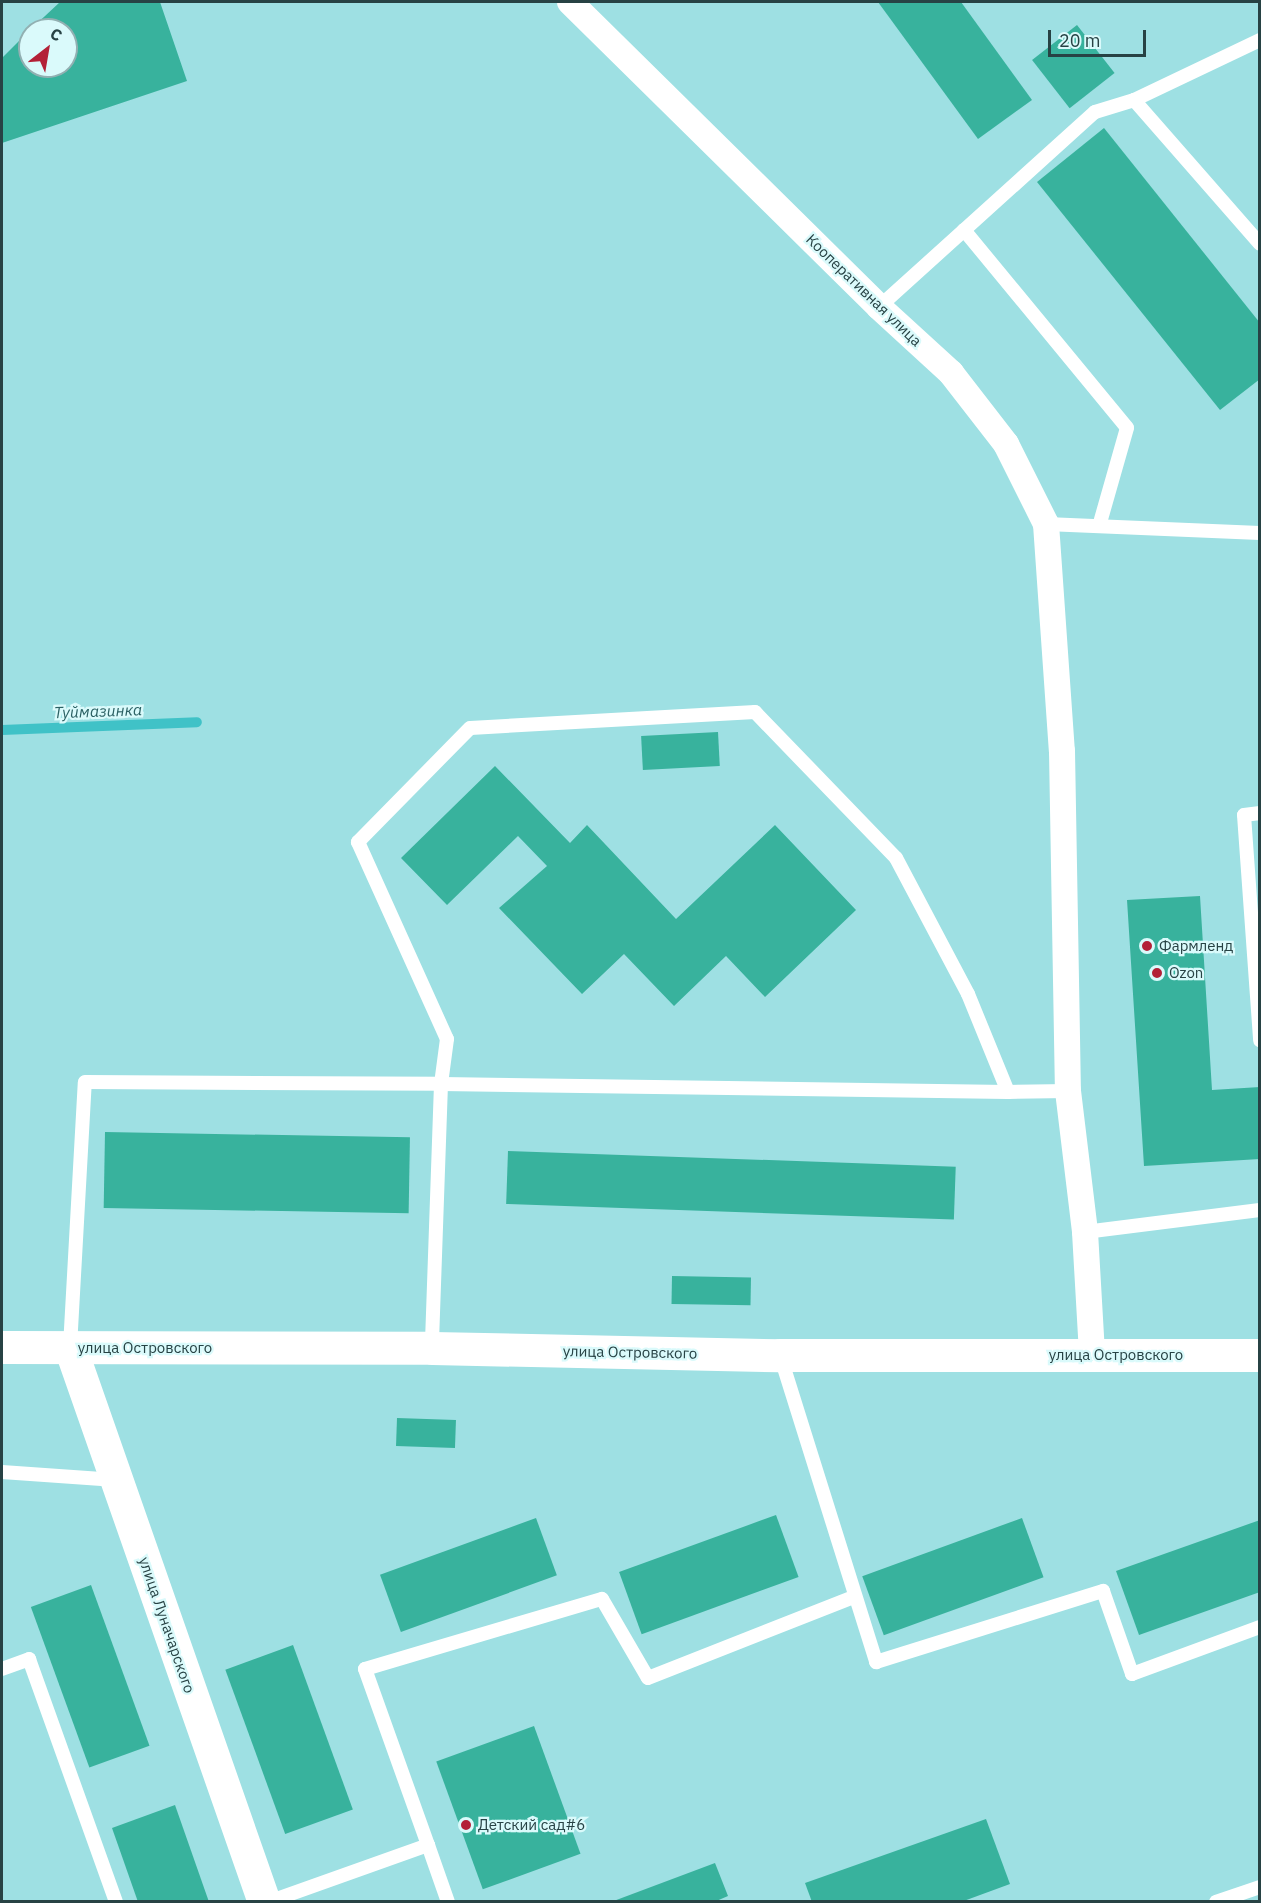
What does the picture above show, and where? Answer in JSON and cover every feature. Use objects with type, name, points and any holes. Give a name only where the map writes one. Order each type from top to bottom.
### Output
[{"type":"main road","name":"улица Островского","points":[[2,1347],[432,1348],[780,1355],[1260,1355]]},
{"type":"main road","name":"улица Луначарского","points":[[70,1347],[266,1902]]},
{"type":"street","name":"Кооперативная улица","points":[[573,2],[879,307],[951,373],[999,435],[1046,524],[1062,751],[1068,1091],[1085,1232],[1092,1355]]},
{"type":"lane","points":[[879,307],[1095,112],[1134,100],[1260,40]]},
{"type":"lane","points":[[1134,100],[1260,244]]},
{"type":"lane","points":[[964,230],[1127,428],[1099,526]]},
{"type":"lane","points":[[1046,524],[1260,532]]},
{"type":"lane","points":[[432,1348],[441,1084],[447,1040],[358,842],[470,728],[754,712],[896,858],[968,994],[1008,1092]]},
{"type":"lane","points":[[1260,813],[1244,814],[1260,1040]]},
{"type":"lane","points":[[70,1347],[85,1082],[1068,1091]]},
{"type":"lane","points":[[1085,1232],[1260,1210]]},
{"type":"lane","points":[[780,1355],[876,1662],[1103,1591],[1132,1674],[1260,1627]]},
{"type":"lane","points":[[2,1472],[116,1480]]},
{"type":"lane","points":[[448,1902],[365,1669],[602,1599],[648,1678],[854,1597]]},
{"type":"lane","points":[[2,1669],[29,1659],[116,1902]]},
{"type":"lane","points":[[266,1902],[428,1845]]},
{"type":"lane","points":[[1216,1902],[1260,1887]]},
{"type":"building","points":[[60,2],[160,2],[187,81],[2,143],[2,58],[18,42],[18,78],[78,78],[78,18],[43,18]]},
{"type":"building","points":[[878,2],[961,2],[1032,100],[978,139]]},
{"type":"building","points":[[1077,25],[1115,73],[1070,108],[1032,60]]},
{"type":"building","points":[[1104,128],[1260,323],[1260,379],[1220,410],[1037,182]]},
{"type":"building","points":[[718,732],[720,766],[643,770],[641,736]]},
{"type":"building","points":[[495,766],[570,843],[587,825],[676,919],[775,825],[856,910],[765,997],[726,956],[674,1006],[624,954],[582,994],[499,908],[547,866],[518,836],[447,905],[401,858]]},
{"type":"building","points":[[1200,896],[1212,1090],[1260,1087],[1260,1159],[1144,1166],[1127,900]]},
{"type":"building","points":[[105,1132],[410,1137],[409,1213],[104,1208]]},
{"type":"building","points":[[508,1151],[956,1167],[954,1220],[506,1204]]},
{"type":"building","points":[[672,1276],[751,1277],[750,1305],[672,1304]]},
{"type":"building","points":[[397,1418],[456,1420],[455,1448],[396,1446]]},
{"type":"building","points":[[776,1515],[799,1577],[642,1634],[619,1572]]},
{"type":"building","points":[[536,1518],[557,1575],[401,1632],[380,1575]]},
{"type":"building","points":[[1022,1518],[1044,1577],[884,1635],[862,1576]]},
{"type":"building","points":[[1260,1520],[1260,1592],[1139,1635],[1116,1571]]},
{"type":"building","points":[[91,1585],[149,1746],[89,1768],[31,1607]]},
{"type":"building","points":[[293,1645],[353,1809],[285,1834],[225,1670]]},
{"type":"building","points":[[534,1726],[581,1854],[483,1889],[436,1762]]},
{"type":"building","points":[[175,1805],[209,1902],[138,1902],[112,1828]]},
{"type":"building","points":[[986,1819],[1010,1884],[961,1902],[812,1902],[805,1883]]},
{"type":"building","points":[[715,1863],[728,1896],[714,1902],[611,1902]]},
{"type":"waterway","name":"Туймазинка","points":[[2,730],[197,722]]},
{"type":"place","name":"Фармленд","points":[[1147,946]]},
{"type":"place","name":"Ozon","points":[[1157,973]]},
{"type":"place","name":"Детский сад#6","points":[[466,1825]]}]
